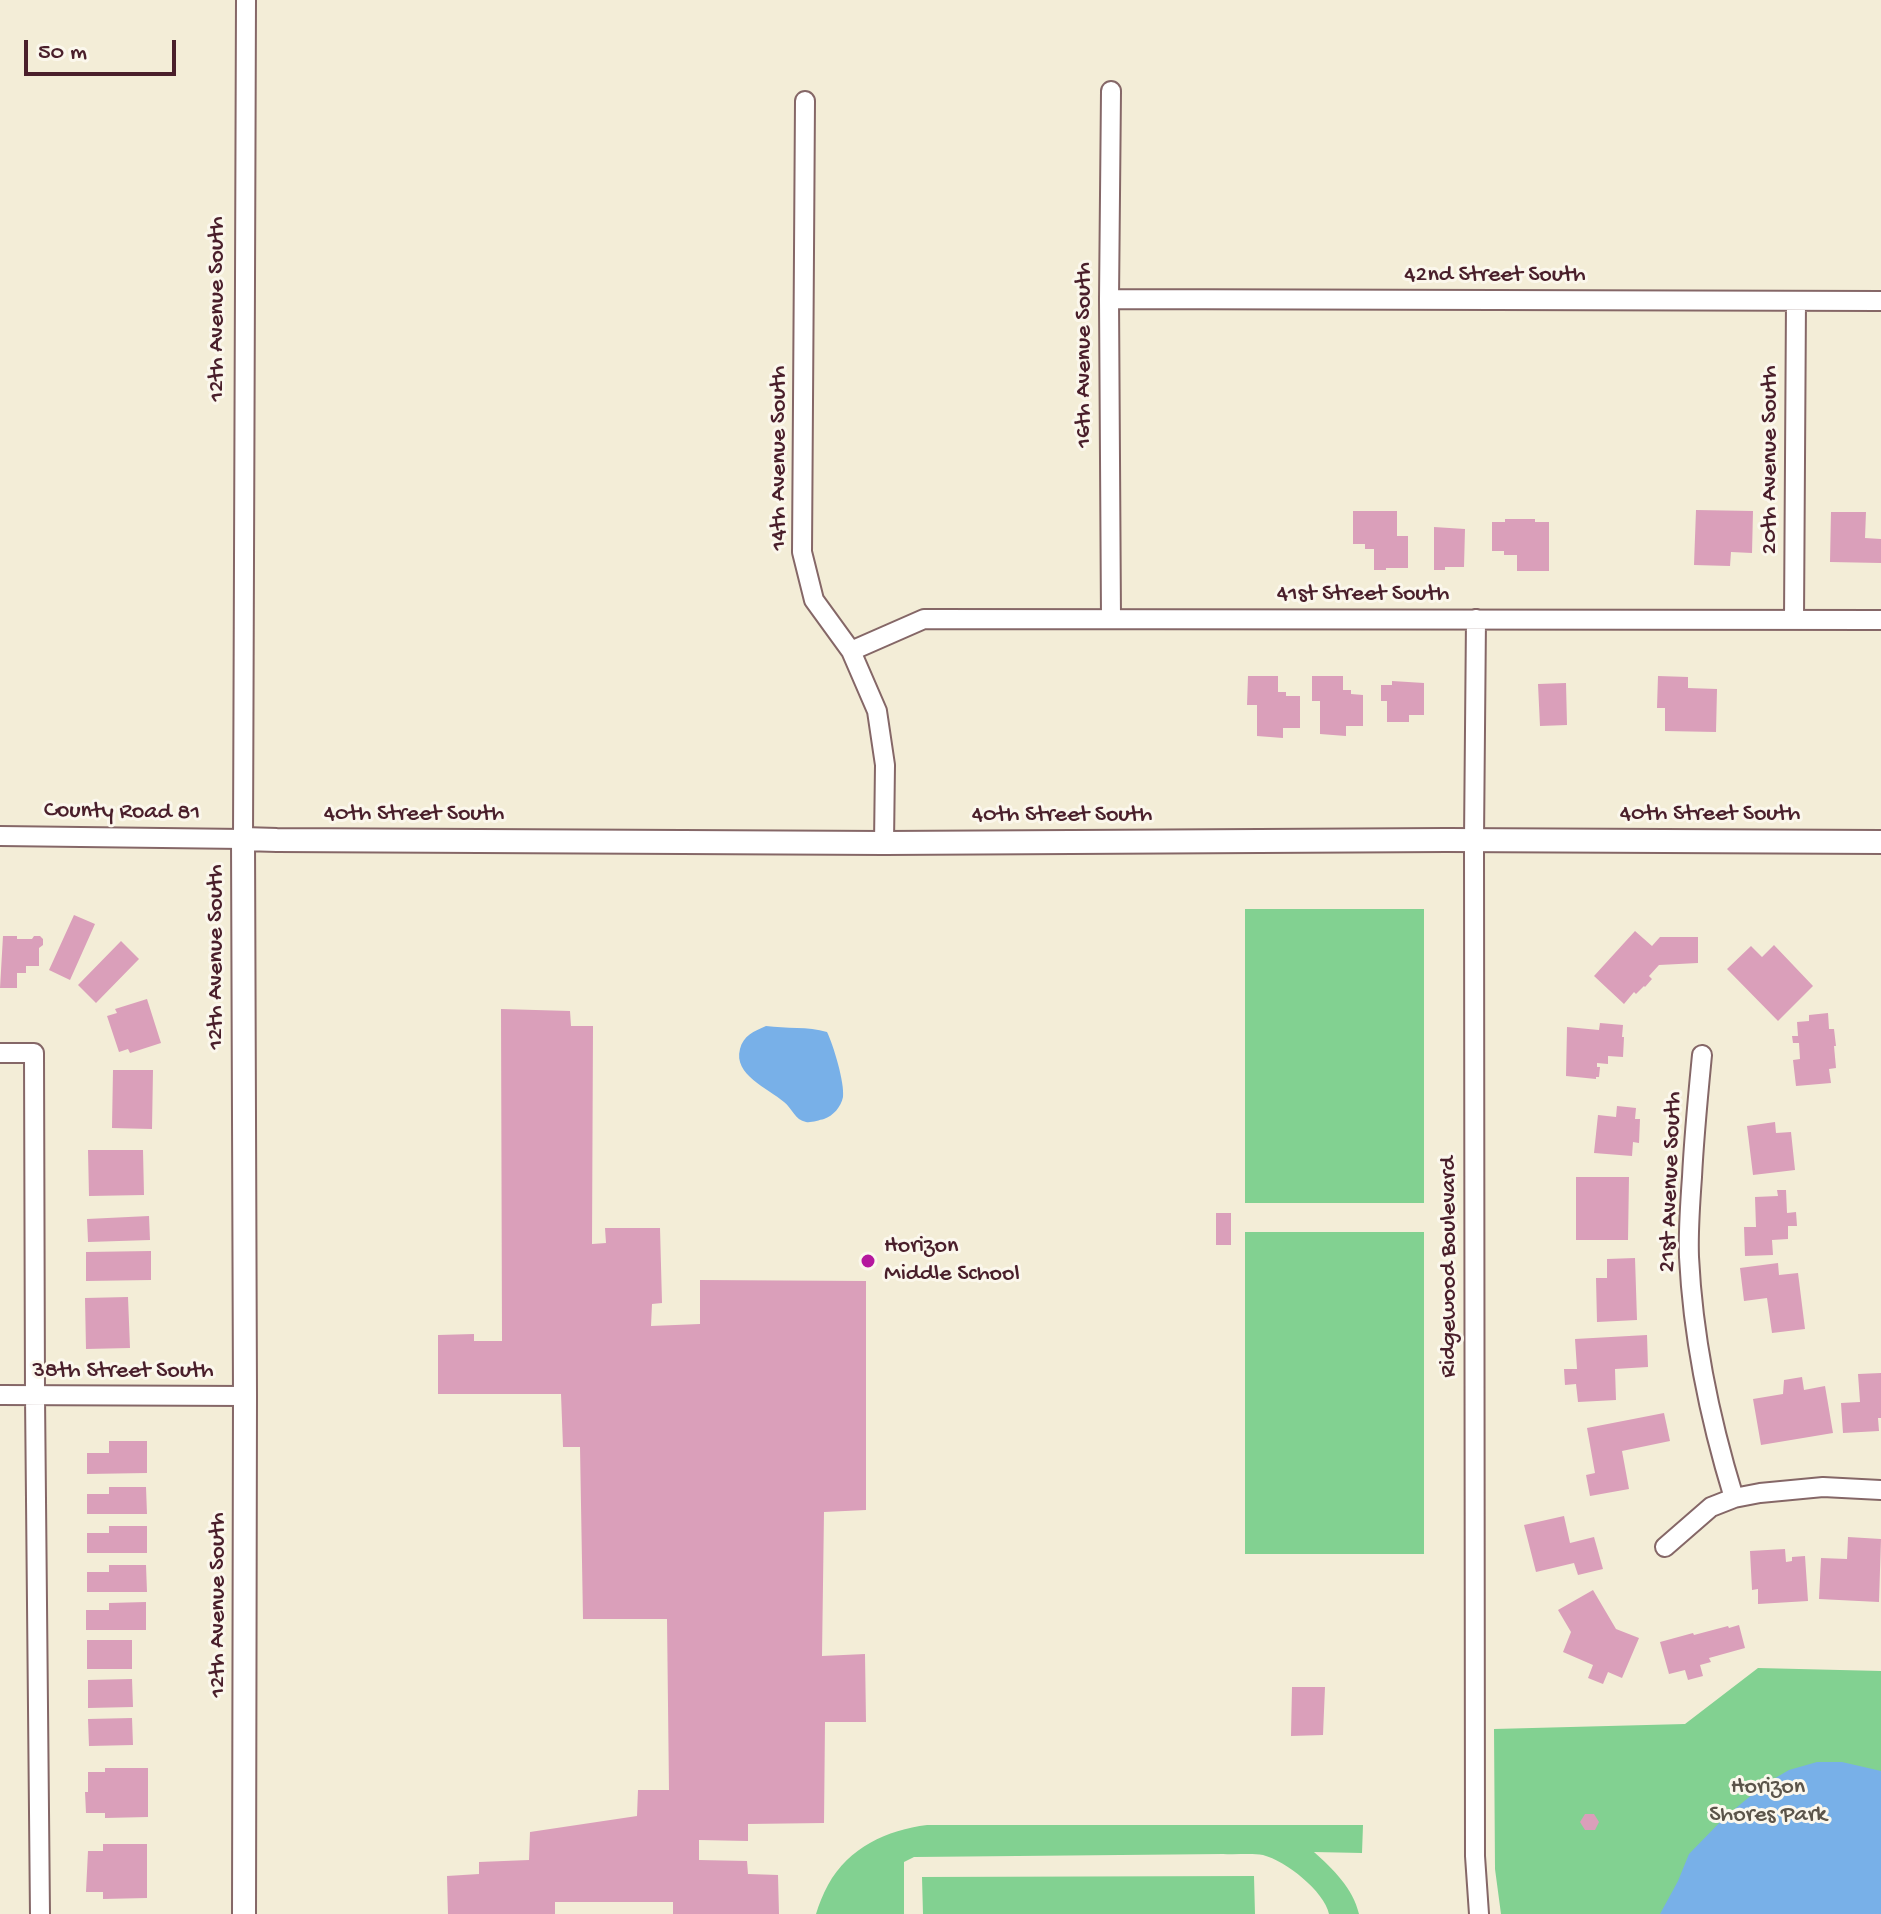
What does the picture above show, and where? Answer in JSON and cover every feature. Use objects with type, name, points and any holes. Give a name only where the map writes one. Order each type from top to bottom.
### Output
[{"type":"street","name":"12th Avenue South","points":[[244,1914],[246,0]]},
{"type":"street","name":"16th Avenue South","points":[[1111,91],[1111,619]]},
{"type":"street","name":"14th Avenue South","points":[[805,101],[802,552],[814,600],[851,651],[877,711],[885,765],[884,843]]},
{"type":"street","name":"42nd Street South","points":[[1109,299],[1881,301]]},
{"type":"street","name":"20th Avenue South","points":[[1794,619],[1796,301]]},
{"type":"street","name":"41st Street South","points":[[851,651],[924,619],[1881,620]]},
{"type":"street","name":"Ridgewood Boulevard","points":[[1476,619],[1475,1856],[1479,1914]]},
{"type":"street","name":"County Road 81","points":[[0,836],[243,839]]},
{"type":"street","name":"40th Street South","points":[[243,839],[884,843],[1474,840],[1881,842]]},
{"type":"street","points":[[0,1053],[34,1053],[40,1914]]},
{"type":"street","name":"21st Avenue South","points":[[1702,1055],[1695,1117],[1689,1256],[1695,1324],[1710,1404],[1734,1498]]},
{"type":"street","name":"38th Street South","points":[[0,1395],[245,1396]]},
{"type":"street","points":[[1665,1547],[1711,1507],[1734,1498],[1823,1487],[1881,1490]]},
{"type":"green space","points":[[1245,909],[1424,909],[1424,1203],[1245,1203]]},
{"type":"green space","points":[[1245,1232],[1424,1232],[1424,1554],[1245,1554]]},
{"type":"green space","name":"Horizon Shores Park","points":[[1758,1668],[1881,1671],[1881,1914],[1501,1914],[1495,1869],[1494,1729],[1685,1724]]},
{"type":"green space","points":[[927,1825],[1363,1825],[1362,1853],[1314,1852],[1347,1887],[1359,1914],[1329,1914],[1312,1887],[1293,1870],[1272,1858],[1258,1854],[1223,1854],[914,1857],[904,1862],[904,1914],[816,1914],[824,1892],[837,1872],[858,1851],[884,1836]]},
{"type":"green space","points":[[1254,1876],[1255,1914],[923,1914],[922,1877]]},
{"type":"water","points":[[766,1026],[827,1032],[843,1091],[840,1104],[830,1116],[813,1122],[802,1121],[784,1102],[747,1074],[739,1058],[741,1044],[750,1034]]},
{"type":"water","points":[[1817,1762],[1842,1762],[1881,1771],[1881,1914],[1660,1914],[1689,1854],[1725,1817],[1765,1784],[1789,1770]]},
{"type":"building","points":[[1696,510],[1753,511],[1752,553],[1731,552],[1730,566],[1694,565]]},
{"type":"building","points":[[1353,511],[1397,511],[1397,536],[1408,536],[1408,568],[1374,570],[1374,549],[1365,549],[1365,544],[1353,544]]},
{"type":"building","points":[[1831,512],[1866,512],[1865,538],[1881,539],[1881,563],[1830,562]]},
{"type":"building","points":[[1505,519],[1549,522],[1549,571],[1517,571],[1517,555],[1492,551],[1492,522],[1505,522]]},
{"type":"building","points":[[1434,527],[1465,529],[1464,567],[1434,570]]},
{"type":"building","points":[[1248,676],[1278,676],[1278,692],[1286,692],[1286,696],[1300,696],[1300,728],[1283,728],[1283,738],[1257,736],[1257,705],[1247,705]]},
{"type":"building","points":[[1312,676],[1343,676],[1343,690],[1363,695],[1363,726],[1346,726],[1346,736],[1320,734],[1320,701],[1312,701]]},
{"type":"building","points":[[1658,676],[1688,677],[1688,688],[1717,689],[1716,732],[1665,731],[1665,708],[1657,708]]},
{"type":"building","points":[[1392,681],[1424,683],[1424,715],[1409,715],[1409,722],[1387,722],[1387,701],[1381,701],[1381,685],[1392,685]]},
{"type":"building","points":[[1566,683],[1567,725],[1540,726],[1538,684]]},
{"type":"building","points":[[74,915],[95,924],[70,980],[49,970]]},
{"type":"building","points":[[1635,931],[1652,946],[1660,937],[1698,937],[1698,963],[1659,965],[1649,976],[1652,979],[1645,987],[1636,994],[1634,992],[1624,1004],[1594,976]]},
{"type":"building","points":[[3,936],[32,939],[40,936],[43,939],[43,945],[39,948],[39,966],[26,966],[26,973],[17,973],[17,988],[0,988]]},
{"type":"building","points":[[121,941],[139,959],[96,1003],[78,985]]},
{"type":"building","points":[[1774,945],[1813,986],[1778,1021],[1727,969],[1751,946],[1762,957]]},
{"type":"building","points":[[147,999],[161,1043],[130,1053],[128,1049],[119,1052],[107,1016],[117,1013],[115,1009]]},
{"type":"building","points":[[501,1009],[570,1011],[571,1026],[593,1026],[592,1244],[606,1243],[605,1228],[660,1228],[662,1303],[652,1304],[651,1326],[700,1324],[700,1280],[866,1281],[866,1510],[824,1512],[822,1656],[865,1654],[866,1722],[825,1722],[824,1823],[748,1824],[748,1841],[699,1840],[699,1860],[747,1861],[748,1874],[778,1875],[779,1914],[673,1914],[673,1902],[555,1902],[555,1914],[448,1914],[447,1876],[479,1874],[479,1862],[529,1860],[530,1832],[637,1816],[638,1790],[669,1790],[667,1619],[583,1619],[580,1447],[563,1447],[561,1394],[438,1394],[438,1335],[474,1334],[474,1341],[502,1341]]},
{"type":"building","points":[[1828,1013],[1829,1029],[1834,1029],[1836,1046],[1836,1068],[1829,1069],[1831,1083],[1796,1086],[1793,1060],[1800,1059],[1799,1043],[1793,1043],[1792,1036],[1798,1036],[1797,1022],[1809,1021],[1809,1015]]},
{"type":"building","points":[[1600,1023],[1623,1025],[1623,1057],[1608,1056],[1608,1064],[1597,1063],[1600,1067],[1596,1079],[1566,1076],[1567,1027],[1599,1030]]},
{"type":"building","points":[[113,1070],[153,1070],[152,1129],[112,1128]]},
{"type":"building","points":[[1617,1106],[1636,1108],[1635,1119],[1640,1119],[1639,1143],[1633,1142],[1632,1156],[1594,1153],[1598,1115],[1616,1117]]},
{"type":"building","points":[[1775,1122],[1776,1133],[1791,1132],[1795,1170],[1753,1175],[1747,1126]]},
{"type":"building","points":[[88,1150],[143,1150],[144,1195],[89,1196]]},
{"type":"building","points":[[1576,1177],[1629,1177],[1628,1240],[1576,1240]]},
{"type":"building","points":[[1777,1190],[1786,1190],[1787,1213],[1796,1212],[1797,1226],[1788,1226],[1788,1239],[1772,1240],[1773,1255],[1745,1256],[1744,1227],[1756,1227],[1755,1197],[1778,1196]]},
{"type":"building","points":[[1216,1213],[1231,1213],[1231,1245],[1216,1245]]},
{"type":"building","points":[[149,1216],[150,1240],[88,1242],[87,1219]]},
{"type":"building","points":[[151,1251],[151,1280],[86,1281],[86,1252]]},
{"type":"building","points":[[1635,1258],[1637,1320],[1597,1322],[1596,1278],[1607,1278],[1607,1259]]},
{"type":"building","points":[[1778,1263],[1779,1275],[1798,1273],[1805,1329],[1772,1333],[1767,1298],[1744,1301],[1740,1268]]},
{"type":"building","points":[[128,1297],[130,1348],[86,1349],[85,1298]]},
{"type":"building","points":[[1647,1335],[1648,1367],[1615,1369],[1616,1400],[1578,1402],[1576,1384],[1565,1385],[1564,1369],[1577,1369],[1575,1339]]},
{"type":"building","points":[[1881,1373],[1879,1431],[1843,1433],[1841,1403],[1860,1402],[1858,1374]]},
{"type":"building","points":[[1802,1377],[1804,1390],[1825,1386],[1833,1433],[1761,1445],[1753,1399],[1783,1394],[1784,1380]]},
{"type":"building","points":[[1664,1413],[1670,1441],[1622,1451],[1629,1489],[1590,1496],[1586,1475],[1595,1473],[1587,1428]]},
{"type":"building","points":[[109,1441],[147,1441],[147,1473],[87,1474],[87,1453],[109,1453]]},
{"type":"building","points":[[109,1487],[146,1487],[147,1514],[87,1514],[87,1494],[109,1494]]},
{"type":"building","points":[[1564,1516],[1570,1543],[1594,1537],[1603,1569],[1578,1575],[1574,1563],[1536,1572],[1524,1525]]},
{"type":"building","points":[[109,1526],[147,1526],[147,1553],[87,1553],[87,1533],[109,1533]]},
{"type":"building","points":[[1848,1537],[1881,1539],[1879,1602],[1819,1599],[1821,1558],[1847,1559]]},
{"type":"building","points":[[1785,1549],[1786,1562],[1792,1561],[1792,1557],[1805,1556],[1808,1601],[1758,1604],[1758,1589],[1752,1590],[1750,1551]]},
{"type":"building","points":[[109,1565],[146,1565],[147,1592],[87,1592],[87,1572],[109,1572]]},
{"type":"building","points":[[1593,1590],[1616,1629],[1639,1638],[1622,1678],[1608,1672],[1603,1684],[1588,1678],[1593,1665],[1563,1652],[1571,1632],[1558,1610]]},
{"type":"building","points":[[146,1602],[146,1630],[86,1630],[86,1610],[109,1610],[109,1603]]},
{"type":"building","points":[[1739,1625],[1745,1648],[1709,1658],[1711,1662],[1700,1665],[1703,1676],[1688,1680],[1685,1670],[1669,1674],[1660,1642]]},
{"type":"building","points":[[87,1640],[132,1640],[132,1669],[87,1669]]},
{"type":"building","points":[[132,1679],[133,1707],[88,1708],[88,1680]]},
{"type":"building","points":[[1292,1687],[1325,1687],[1323,1735],[1291,1736]]},
{"type":"building","points":[[132,1718],[133,1745],[89,1746],[88,1719]]},
{"type":"building","points":[[105,1768],[148,1768],[148,1817],[105,1818],[105,1813],[86,1813],[88,1772],[105,1772]]},
{"type":"building","points":[[1585,1814],[1594,1814],[1599,1822],[1595,1830],[1585,1830],[1580,1822]]},
{"type":"building","points":[[103,1844],[147,1844],[147,1898],[103,1899],[103,1892],[86,1892],[88,1851],[103,1851]]},
{"type":"place","name":"Horizon Middle School","points":[[868,1261]]}]
